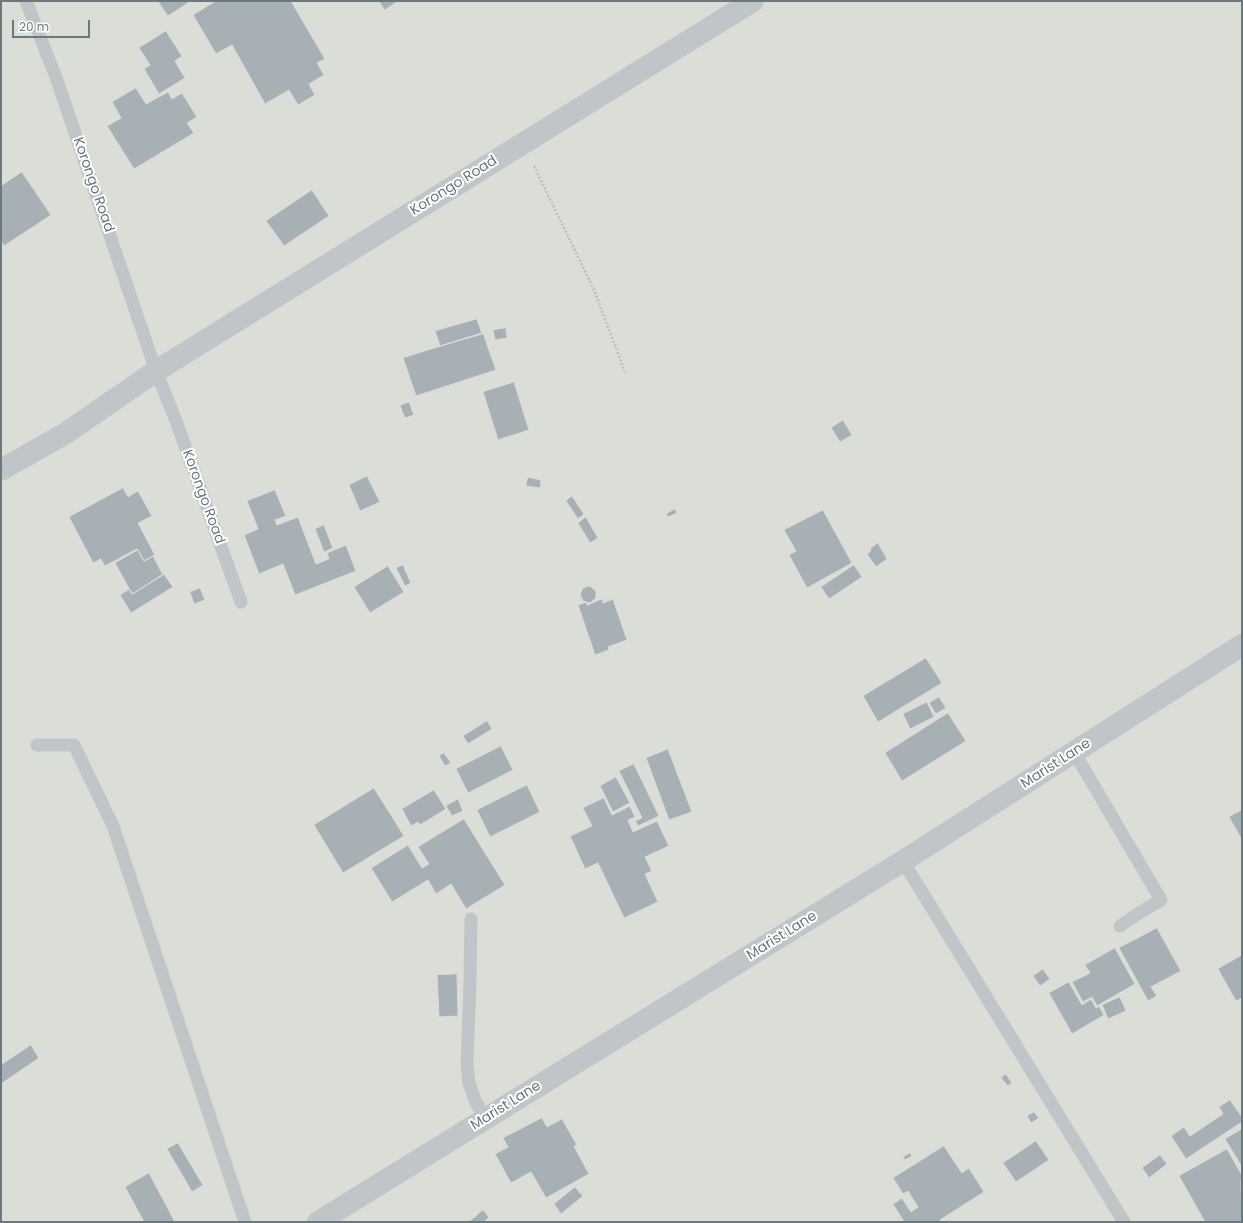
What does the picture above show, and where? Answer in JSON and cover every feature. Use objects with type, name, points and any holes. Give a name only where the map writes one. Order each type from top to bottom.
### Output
[{"type":"street","name":"Korongo Road","points":[[1,470],[66,433],[156,371],[753,1]]},
{"type":"street","name":"Marist Lane","points":[[318,1222],[903,861],[1242,645]]},
{"type":"lane","name":"Korongo Road","points":[[26,1],[57,80],[156,371],[176,421],[241,602]]},
{"type":"lane","points":[[37,745],[74,745],[113,826],[245,1222]]},
{"type":"lane","points":[[1074,752],[1161,900],[1138,913],[1120,926]]},
{"type":"lane","points":[[903,861],[1124,1222]]},
{"type":"lane","points":[[471,919],[467,1065],[469,1083],[475,1100],[485,1119]]},
{"type":"path","points":[[523,143],[594,290],[625,372]]},
{"type":"shaded area","points":[[1,1],[1242,1],[1242,1222],[1,1222]]},
{"type":"building","points":[[158,1],[191,1],[168,16]]},
{"type":"building","points":[[216,1],[291,1],[325,59],[317,63],[324,75],[309,84],[315,95],[298,105],[289,90],[265,104],[232,45],[216,54],[193,15]]},
{"type":"building","points":[[379,1],[398,1],[385,10]]},
{"type":"building","points":[[166,31],[182,56],[175,61],[185,78],[159,94],[144,69],[150,65],[139,48]]},
{"type":"building","points":[[136,88],[146,104],[168,92],[172,99],[182,93],[197,117],[187,123],[194,133],[134,169],[107,126],[121,118],[112,102]]},
{"type":"building","points":[[22,172],[51,215],[4,246],[1,241],[1,186]]},
{"type":"building","points":[[312,190],[329,216],[284,246],[266,221]]},
{"type":"building","points":[[477,319],[482,334],[440,346],[435,331]]},
{"type":"building","points":[[506,328],[507,338],[495,340],[493,330]]},
{"type":"building","points":[[483,333],[496,370],[416,396],[403,358]]},
{"type":"building","points":[[514,382],[529,430],[498,440],[483,392]]},
{"type":"building","points":[[409,402],[414,415],[405,418],[400,406]]},
{"type":"building","points":[[843,420],[852,435],[840,442],[831,428]]},
{"type":"building","points":[[367,476],[380,502],[360,511],[349,485]]},
{"type":"building","points":[[528,477],[541,480],[540,488],[526,486]]},
{"type":"building","points":[[123,488],[128,497],[138,491],[152,516],[138,523],[155,555],[144,561],[137,549],[105,566],[101,559],[93,563],[69,517]]},
{"type":"building","points":[[275,490],[286,516],[275,520],[277,525],[298,517],[316,564],[329,559],[327,553],[346,545],[356,571],[295,595],[283,564],[259,574],[244,535],[258,529],[247,501]]},
{"type":"building","points":[[572,496],[584,514],[578,519],[566,501]]},
{"type":"building","points":[[675,509],[677,513],[668,517],[666,514]]},
{"type":"building","points":[[823,510],[852,563],[807,588],[789,555],[796,551],[784,530]]},
{"type":"building","points":[[586,517],[598,538],[590,543],[578,523]]},
{"type":"building","points":[[324,525],[333,548],[324,552],[315,529]]},
{"type":"building","points":[[878,543],[887,559],[876,567],[867,554],[871,551],[870,549]]},
{"type":"building","points":[[138,550],[144,561],[153,556],[163,575],[132,594],[115,563]]},
{"type":"building","points":[[403,565],[411,583],[405,586],[396,568]]},
{"type":"building","points":[[854,565],[862,577],[829,599],[821,587]]},
{"type":"building","points":[[388,566],[404,592],[370,613],[354,587]]},
{"type":"building","points":[[164,574],[173,587],[131,613],[120,595],[129,589],[132,594]]},
{"type":"building","points":[[590,586],[596,591],[596,598],[590,603],[583,601],[580,594],[583,588]]},
{"type":"building","points":[[200,588],[205,600],[194,604],[190,592]]},
{"type":"building","points":[[602,599],[603,603],[613,599],[627,640],[608,647],[609,650],[595,655],[578,605],[587,602],[587,605]]},
{"type":"building","points":[[926,658],[942,683],[878,722],[863,696]]},
{"type":"building","points":[[939,697],[946,708],[936,714],[929,703]]},
{"type":"building","points":[[927,702],[934,717],[910,729],[903,714]]},
{"type":"building","points":[[948,713],[966,741],[902,781],[885,753]]},
{"type":"building","points":[[487,721],[492,729],[468,744],[463,736]]},
{"type":"building","points":[[501,746],[513,770],[468,793],[456,769]]},
{"type":"building","points":[[668,749],[692,812],[669,820],[646,758]]},
{"type":"building","points":[[444,753],[451,763],[445,766],[439,756]]},
{"type":"building","points":[[634,764],[659,816],[638,826],[635,821],[642,818],[619,771]]},
{"type":"building","points":[[616,777],[630,803],[613,812],[600,786]]},
{"type":"building","points":[[527,785],[540,812],[490,837],[477,810]]},
{"type":"building","points":[[374,788],[404,836],[343,873],[314,825]]},
{"type":"building","points":[[434,790],[446,809],[420,825],[418,822],[411,826],[402,809]]},
{"type":"building","points":[[604,798],[612,815],[630,806],[635,817],[628,820],[633,832],[657,821],[669,846],[645,857],[652,871],[645,874],[658,902],[624,918],[598,863],[585,869],[570,836],[592,826],[583,808]]},
{"type":"building","points":[[458,799],[463,811],[452,816],[446,806]]},
{"type":"building","points":[[1242,810],[1242,840],[1229,817]]},
{"type":"building","points":[[464,819],[505,885],[466,909],[451,884],[436,894],[428,880],[392,902],[371,868],[408,845],[422,868],[429,864],[418,847]]},
{"type":"building","points":[[1157,928],[1181,971],[1151,987],[1157,996],[1148,1001],[1119,948]]},
{"type":"building","points":[[1115,948],[1135,984],[1097,1006],[1092,997],[1083,1002],[1072,982],[1090,973],[1085,965]]},
{"type":"building","points":[[1242,955],[1242,998],[1236,1001],[1218,969]]},
{"type":"building","points":[[1043,969],[1050,979],[1040,986],[1033,976]]},
{"type":"building","points":[[457,974],[458,1016],[439,1017],[437,975]]},
{"type":"building","points":[[1069,982],[1082,1005],[1091,999],[1096,1008],[1099,1006],[1104,1015],[1072,1034],[1049,993]]},
{"type":"building","points":[[1120,997],[1126,1011],[1108,1019],[1102,1005]]},
{"type":"building","points":[[31,1045],[39,1058],[1,1084],[1,1065]]},
{"type":"building","points":[[1006,1074],[1012,1083],[1008,1086],[1001,1078]]},
{"type":"building","points":[[1230,1100],[1242,1117],[1242,1122],[1186,1159],[1171,1136],[1184,1127],[1190,1136],[1223,1114],[1219,1107]]},
{"type":"building","points":[[1034,1112],[1039,1118],[1031,1123],[1027,1116]]},
{"type":"building","points":[[542,1118],[547,1127],[562,1119],[577,1145],[574,1146],[589,1174],[546,1198],[531,1172],[511,1183],[495,1154],[508,1147],[503,1138]]},
{"type":"building","points":[[1242,1129],[1242,1167],[1225,1139]]},
{"type":"building","points":[[1036,1141],[1049,1160],[1016,1182],[1003,1163]]},
{"type":"building","points":[[178,1143],[203,1185],[192,1192],[167,1149]]},
{"type":"building","points":[[944,1146],[962,1173],[969,1168],[984,1192],[940,1220],[941,1222],[904,1222],[893,1204],[902,1198],[911,1212],[918,1207],[908,1191],[903,1194],[893,1178]]},
{"type":"building","points":[[1227,1149],[1242,1175],[1242,1222],[1205,1222],[1179,1176]]},
{"type":"building","points":[[910,1153],[912,1156],[905,1160],[903,1157]]},
{"type":"building","points":[[1160,1155],[1167,1164],[1149,1178],[1142,1168]]},
{"type":"building","points":[[149,1173],[175,1222],[144,1222],[125,1187]]},
{"type":"building","points":[[575,1187],[583,1196],[561,1214],[554,1204]]},
{"type":"building","points":[[483,1210],[489,1217],[484,1222],[469,1222]]}]
